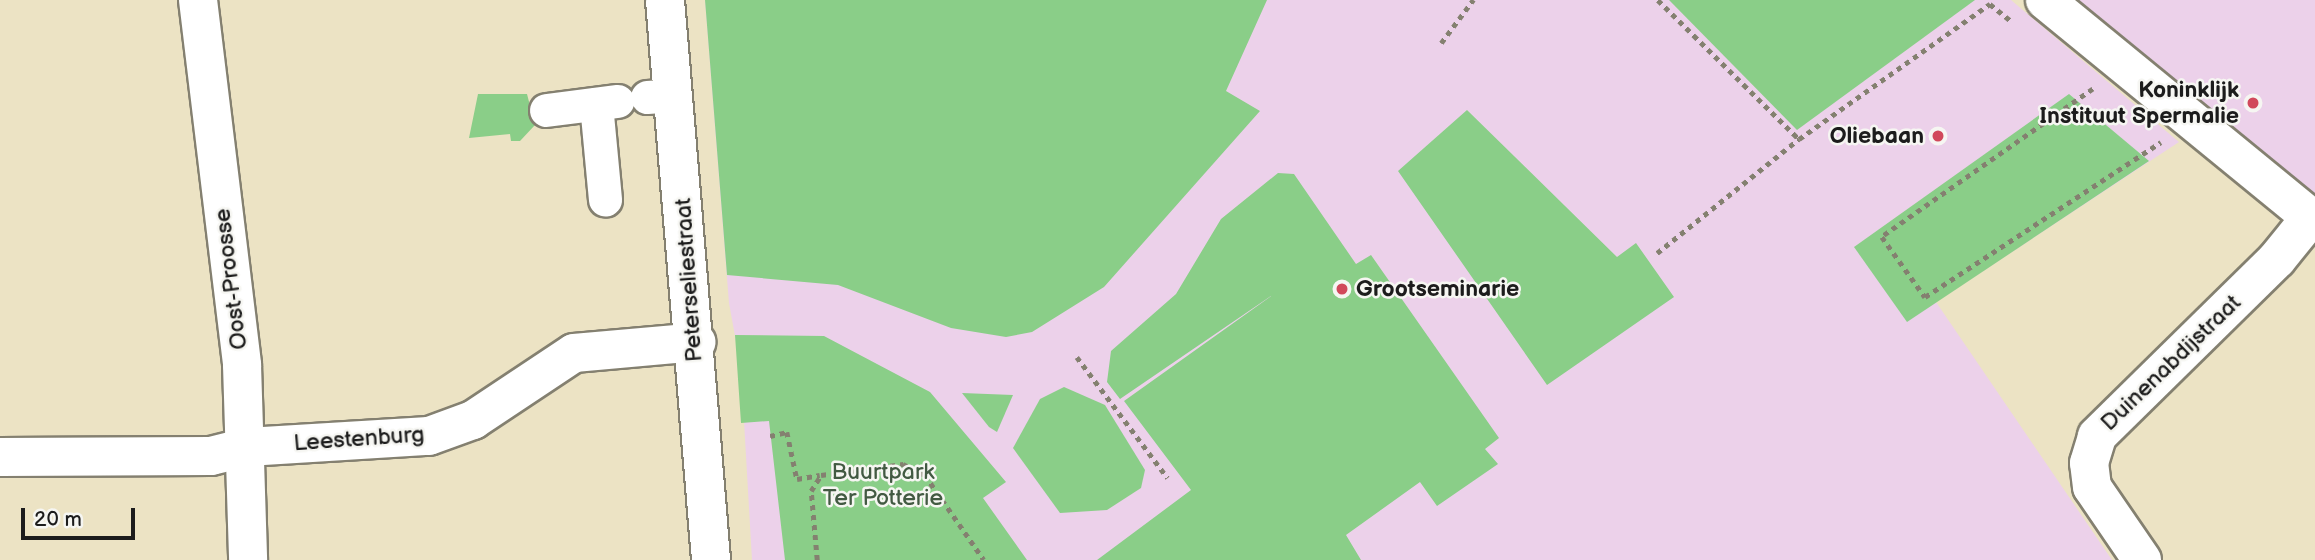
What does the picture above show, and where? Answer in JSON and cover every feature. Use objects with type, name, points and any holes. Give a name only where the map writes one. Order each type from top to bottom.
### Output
[{"type":"street","name":"Oost-Proosse","points":[[198,0],[247,447],[248,560]]},
{"type":"street","name":"Peterseliestraat","points":[[665,0],[633,99],[697,342],[711,560]]},
{"type":"street","points":[[2045,0],[2313,219]]},
{"type":"street","points":[[546,110],[633,99],[605,200]]},
{"type":"street","name":"Duinenabdijstraat","points":[[2141,560],[2092,487],[2089,463],[2097,436],[2277,259],[2313,219]]},
{"type":"street","name":"Leestenburg","points":[[0,457],[211,456],[247,447],[429,436],[473,420],[574,353],[697,342]]},
{"type":"path","points":[[1441,43],[1473,0]]},
{"type":"path","points":[[1658,0],[1799,139]]},
{"type":"path","points":[[1657,253],[1799,139],[1990,4],[2021,29]]},
{"type":"path","points":[[2084,80],[2104,96]]},
{"type":"path","points":[[2094,89],[1882,237],[1925,297],[2162,142]]},
{"type":"path","points":[[2152,134],[2183,161],[2208,135]]},
{"type":"path","points":[[1077,357],[1168,478]]},
{"type":"path","points":[[770,436],[787,432],[797,479],[916,467],[984,560]]},
{"type":"path","points":[[817,560],[811,491],[821,475]]},
{"type":"shaded area","name":"Grootseminarie","points":[[705,0],[2011,0],[2179,142],[1936,302],[2112,560],[752,560],[741,369],[729,303]]},
{"type":"shaded area","name":"Koninklijk Instituut Spermalie","points":[[2068,0],[2315,0],[2315,206]]},
{"type":"green space","points":[[705,0],[1267,0],[1226,91],[1260,111],[1104,287],[1032,332],[1006,337],[951,328],[838,285],[727,275]]},
{"type":"green space","points":[[1669,0],[1975,0],[1797,130]]},
{"type":"green space","points":[[478,94],[527,94],[535,125],[520,141],[511,141],[510,134],[469,138]]},
{"type":"green space","points":[[2069,94],[2149,161],[1907,322],[1854,247]]},
{"type":"green space","points":[[1467,110],[1617,257],[1636,243],[1674,297],[1547,385],[1398,171]]},
{"type":"green space","points":[[1278,173],[1294,174],[1356,264],[1371,255],[1499,438],[1485,449],[1498,464],[1437,506],[1420,482],[1346,535],[1361,560],[1097,560],[1191,490],[1124,401],[1274,294],[1120,399],[1107,382],[1111,351],[1176,294],[1221,219]]},
{"type":"green space","name":"Buurtpark Ter Potterie","points":[[735,335],[824,336],[930,392],[1006,482],[983,498],[1027,560],[785,560],[769,421],[741,423]]},
{"type":"green space","points":[[1064,387],[1105,405],[1145,470],[1141,488],[1107,510],[1060,513],[1013,448],[1040,399]]},
{"type":"green space","points":[[962,393],[1013,395],[997,432],[989,427]]},
{"type":"place","name":"Koninklijk Instituut Spermalie","points":[[2253,103]]},
{"type":"place","name":"Oliebaan","points":[[1938,136]]},
{"type":"place","name":"Grootseminarie","points":[[1342,289]]}]
